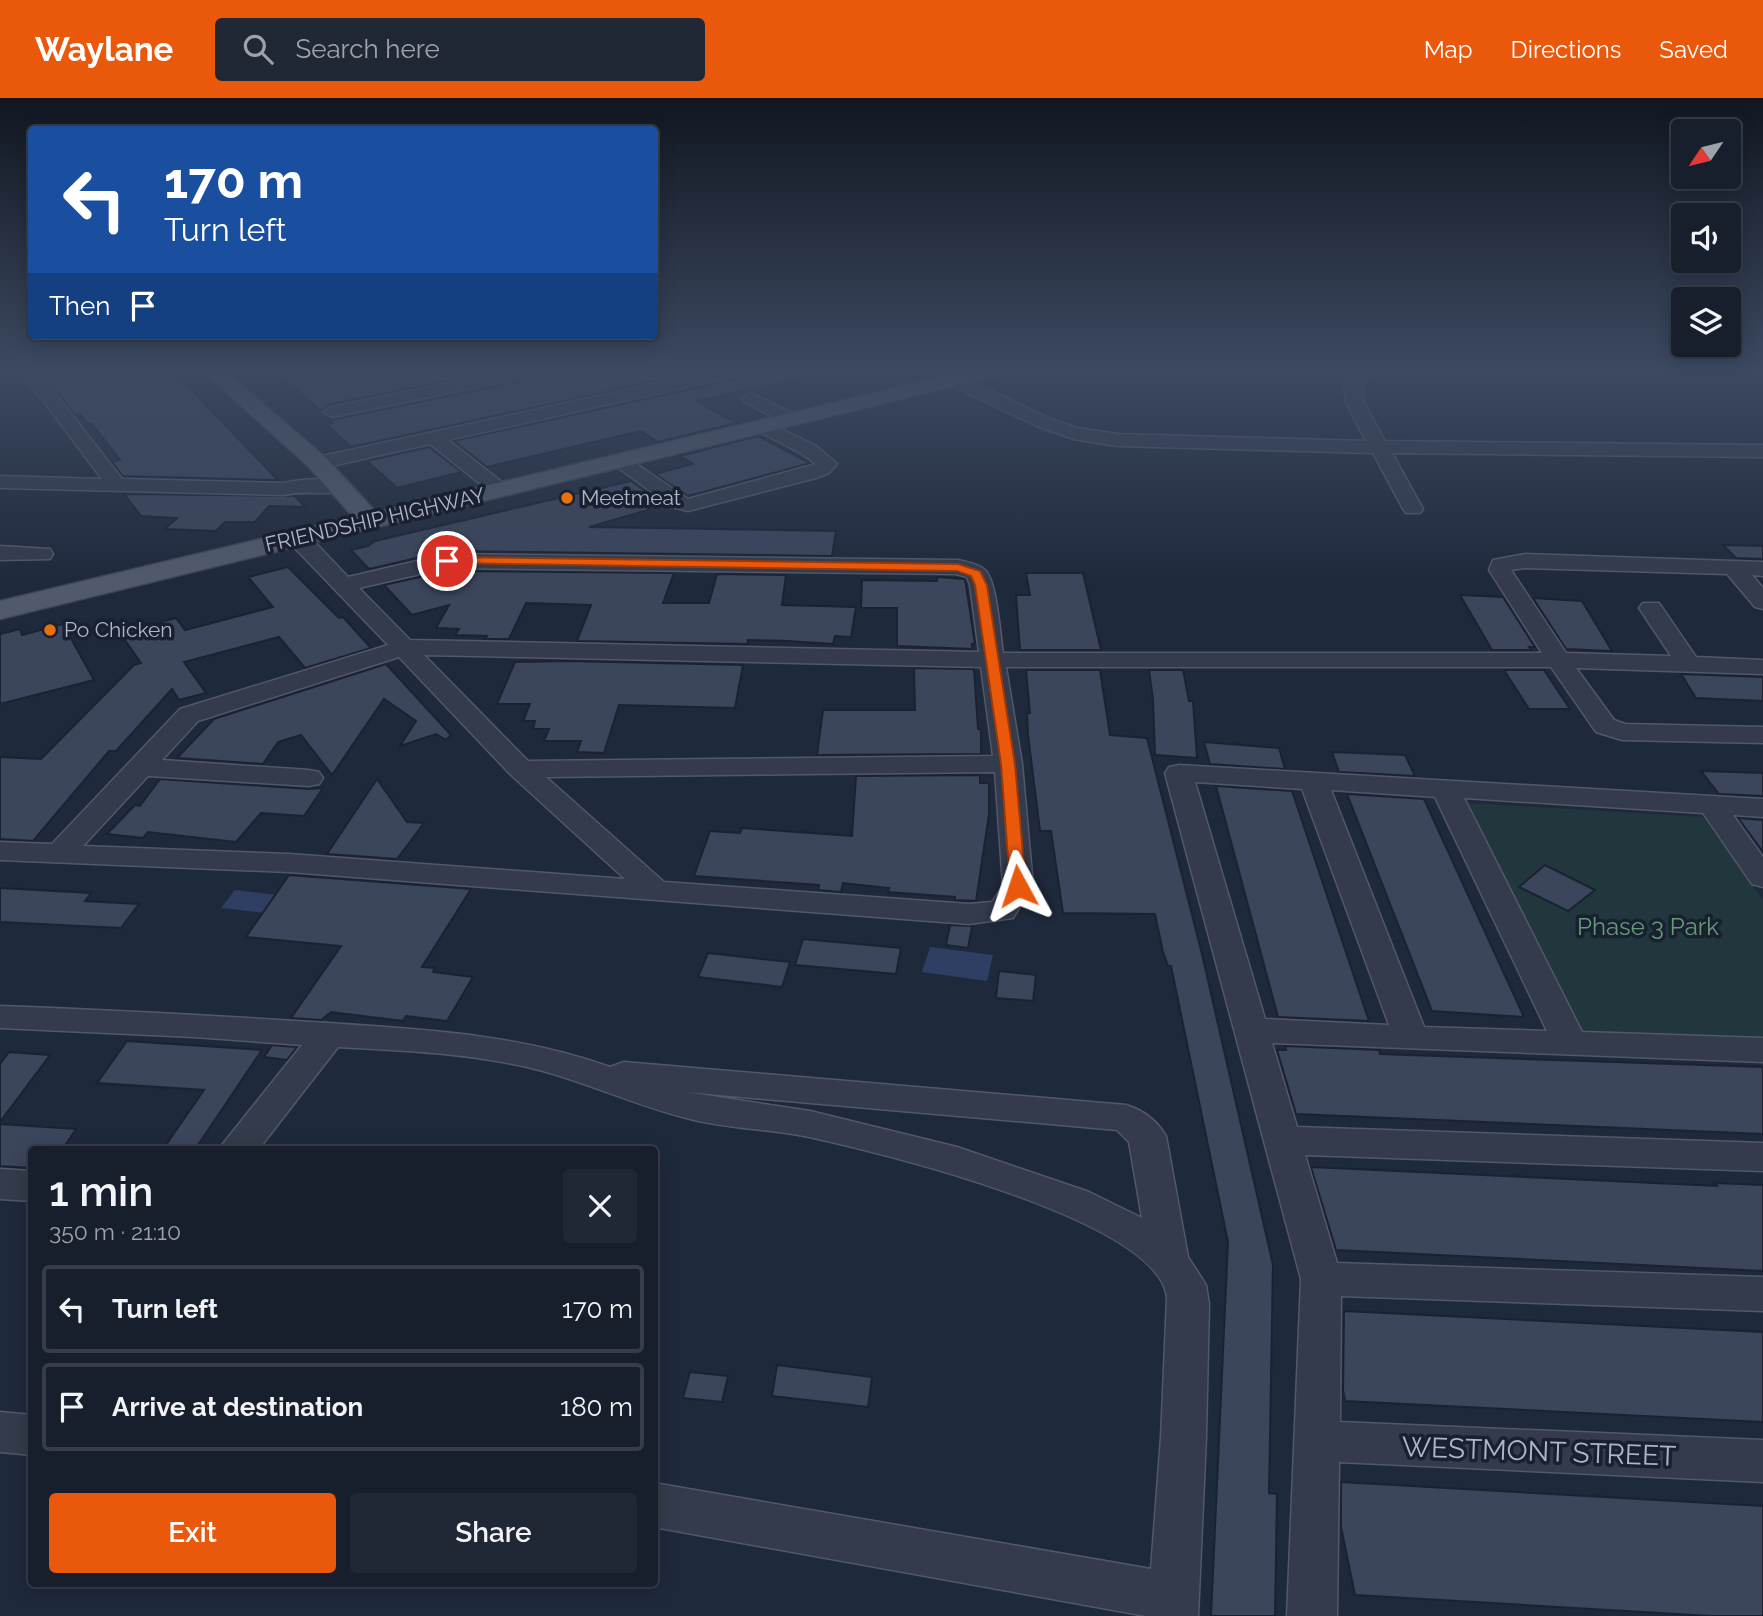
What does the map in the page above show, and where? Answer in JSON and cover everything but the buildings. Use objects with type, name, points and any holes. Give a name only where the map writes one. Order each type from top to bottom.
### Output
[{"type":"main road","points":[[293,441],[345,491],[369,520]]},
{"type":"main road","name":"FRIENDSHIP HIGHWAY","points":[[0,610],[706,441]]},
{"type":"street","points":[[83,441],[116,484]]},
{"type":"street","points":[[318,463],[420,441]]},
{"type":"street","points":[[437,441],[500,490]]},
{"type":"street","points":[[620,461],[679,503],[688,505],[809,474],[827,464],[791,441]]},
{"type":"street","points":[[1148,441],[1379,447],[1763,451]]},
{"type":"street","points":[[1376,441],[1413,509]]},
{"type":"street","points":[[0,482],[284,489],[294,493],[345,491]]},
{"type":"street","points":[[298,538],[521,769],[656,891]]},
{"type":"street","points":[[0,553],[42,554]]},
{"type":"street","points":[[0,851],[289,863],[969,914],[1002,911],[1018,886],[1008,764],[981,585],[976,573],[958,567],[447,561],[344,585]]},
{"type":"street","points":[[1763,569],[1525,561],[1501,565],[1500,570],[1589,707],[1605,726],[1622,732],[1763,735]]},
{"type":"street","points":[[1733,568],[1763,602]]},
{"type":"street","points":[[1651,608],[1690,666]]},
{"type":"street","points":[[60,853],[189,715],[405,647],[992,660],[1559,660],[1763,667]]},
{"type":"street","points":[[521,769],[1008,764]]},
{"type":"street","points":[[142,766],[309,778]]},
{"type":"street","points":[[1312,1616],[1321,1279],[1179,774],[1763,808]]},
{"type":"street","points":[[1313,782],[1411,1038]]},
{"type":"street","points":[[1446,790],[1570,1043]]},
{"type":"street","points":[[1712,806],[1763,878]]},
{"type":"street","points":[[0,1017],[194,1025],[501,1050],[586,1070],[1126,1118],[1147,1136],[1168,1256],[1186,1286],[1186,1396],[1173,1607],[658,1506]]},
{"type":"street","points":[[1249,1030],[1763,1050]]},
{"type":"street","points":[[240,1146],[328,1035]]},
{"type":"street","points":[[586,1070],[641,1092],[693,1107],[806,1123],[992,1173],[1055,1195],[1128,1227],[1168,1256]]},
{"type":"street","points":[[1281,1140],[1763,1157]]},
{"type":"street","points":[[0,1184],[28,1186]]},
{"type":"street","points":[[1321,1279],[1763,1294]]},
{"type":"street","points":[[0,1432],[28,1435]]},
{"type":"street","name":"WESTMONT STREET","points":[[1315,1441],[1763,1461]]},
{"type":"green space","name":"Phase 3 Park","points":[[1469,803],[1703,817],[1763,900],[1763,1042],[1578,1033]]},
{"type":"water","points":[[235,890],[278,895],[264,913],[221,908]]},
{"type":"water","points":[[930,947],[993,955],[987,981],[922,972]]},
{"type":"place","name":"Meetmeat","points":[[567,498]]},
{"type":"place","name":"Po Chicken","points":[[50,630]]},
{"type":"route","points":[[447,561],[958,567],[976,573],[981,585],[1008,764],[1018,886]]}]
